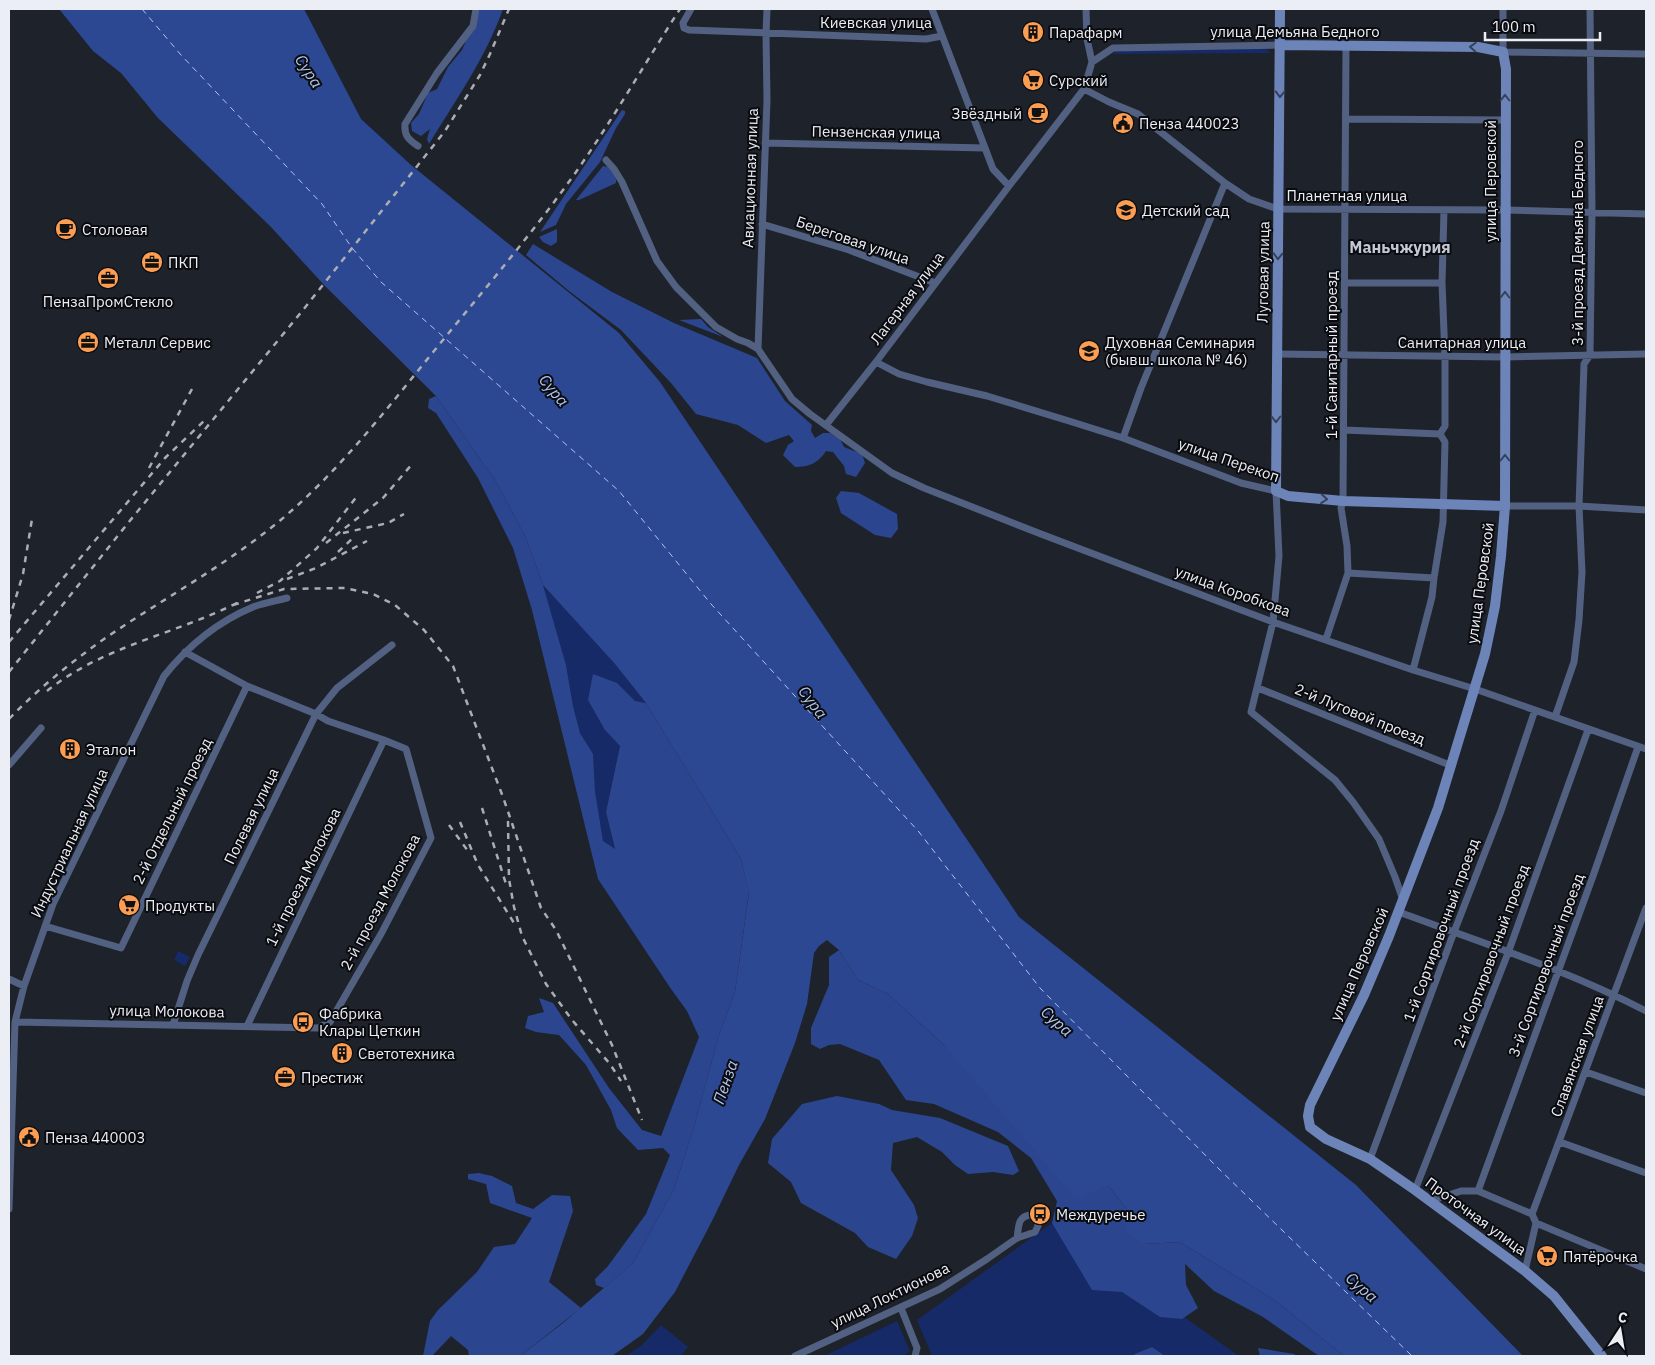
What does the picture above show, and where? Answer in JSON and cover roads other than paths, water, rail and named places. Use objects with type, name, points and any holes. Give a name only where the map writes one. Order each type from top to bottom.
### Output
[{"type":"main road","name":"Луговая улица","points":[[1276,491],[1280,9]]},
{"type":"main road","name":"улица Демьяна Бедного","points":[[1280,45],[1478,47],[1503,52]]},
{"type":"main road","name":"улица Перовской","points":[[1310,1127],[1308,1116],[1310,1105],[1364,995],[1399,912],[1438,808],[1485,654],[1495,606],[1505,506],[1506,69],[1503,52]]},
{"type":"main road","name":"улица Перекоп","points":[[1276,491],[1288,496],[1344,501],[1505,506]]},
{"type":"main road","name":"Проточная улица","points":[[1310,1127],[1326,1139],[1370,1159],[1524,1270],[1554,1296],[1602,1356]]},
{"type":"street","points":[[418,146],[407,139],[404,131],[405,124],[437,73],[473,26],[476,9]]},
{"type":"street","name":"Киевская улица","points":[[691,9],[682,23],[684,28],[689,30],[926,39],[942,36]]},
{"type":"street","name":"Авиационная улица","points":[[758,349],[767,100],[767,9]]},
{"type":"street","points":[[932,9],[993,170],[1009,186]]},
{"type":"street","points":[[1084,88],[1092,62],[1087,39],[1086,9]]},
{"type":"street","points":[[1503,9],[1503,52]]},
{"type":"street","name":"3-й проезд Демьяна Бедного","points":[[1579,506],[1584,364],[1590,355],[1592,212],[1590,9]]},
{"type":"street","name":"улица Демьяна Бедного","points":[[1092,62],[1113,48],[1280,45]]},
{"type":"street","name":"1-й Санитарный проезд","points":[[1346,46],[1344,501],[1340,508],[1347,546],[1348,573]]},
{"type":"street","name":"улица Демьяна Бедного","points":[[1503,52],[1646,54]]},
{"type":"street","name":"Планетная улица","points":[[1084,88],[1109,102],[1138,114],[1225,183],[1249,199],[1278,209],[1505,210],[1646,214]]},
{"type":"street","name":"Лагерная улица","points":[[826,425],[1084,88]]},
{"type":"street","points":[[1346,119],[1505,120]]},
{"type":"street","name":"Пензенская улица","points":[[765,143],[985,148]]},
{"type":"street","points":[[606,160],[622,182],[657,260],[676,287],[716,327],[758,349]]},
{"type":"street","points":[[1123,438],[1140,388],[1225,183]]},
{"type":"street","points":[[1440,434],[1445,426],[1442,283],[1444,210]]},
{"type":"street","name":"Береговая улица","points":[[762,224],[849,250],[935,283]]},
{"type":"street","points":[[1345,283],[1442,283]]},
{"type":"street","name":"улица Коробкова","points":[[758,349],[792,399],[892,474],[1273,622],[1475,689],[1646,750]]},
{"type":"street","name":"Санитарная улица","points":[[1277,354],[1505,357],[1646,354]]},
{"type":"street","name":"улица Перекоп","points":[[876,362],[899,374],[987,396],[1123,438],[1241,483],[1276,491]]},
{"type":"street","points":[[1344,430],[1440,434]]},
{"type":"street","points":[[1413,670],[1432,597],[1443,522],[1445,442],[1440,434]]},
{"type":"street","name":"Луговая улица","points":[[1276,491],[1279,556],[1273,622],[1251,712],[1335,780],[1353,802],[1378,839],[1395,877],[1403,901]]},
{"type":"street","name":"улица Перекоп","points":[[1505,506],[1579,506],[1646,510]]},
{"type":"street","points":[[1555,717],[1574,662],[1579,620],[1582,572],[1579,506]]},
{"type":"street","points":[[1326,639],[1348,573],[1434,578]]},
{"type":"street","name":"Индустриальная улица","points":[[9,1209],[11,1082],[15,1022],[24,986],[53,904],[164,676],[185,652],[225,620],[254,606],[288,598]]},
{"type":"street","name":"Полевая улица","points":[[173,1025],[187,981],[198,955],[316,714],[337,688],[392,645]]},
{"type":"street","points":[[185,652],[247,686],[316,714],[328,721],[384,740]]},
{"type":"street","name":"2-й Отдельный проезд","points":[[45,926],[121,948],[247,686]]},
{"type":"street","name":"2-й Луговой проезд","points":[[1258,688],[1452,766]]},
{"type":"street","name":"1-й Сортировочный проезд","points":[[1370,1159],[1501,811],[1535,710]]},
{"type":"street","points":[[9,765],[41,728]]},
{"type":"street","name":"2-й Сортировочный проезд","points":[[1415,1190],[1508,952],[1588,730]]},
{"type":"street","name":"2-й проезд Молокова","points":[[318,1028],[330,1022],[381,934],[431,838],[406,749],[384,740]]},
{"type":"street","name":"1-й проезд Молокова","points":[[247,1026],[384,740]]},
{"type":"street","name":"3-й Сортировочный проезд","points":[[1478,1191],[1638,747]]},
{"type":"street","name":"Славянская улица","points":[[1532,1214],[1646,908]]},
{"type":"street","points":[[1399,912],[1557,971],[1614,994],[1646,1011]]},
{"type":"street","points":[[9,979],[24,986]]},
{"type":"street","name":"улица Молокова","points":[[15,1022],[318,1028]]},
{"type":"street","points":[[1586,1072],[1646,1094]]},
{"type":"street","points":[[1560,1142],[1646,1173]]},
{"type":"street","points":[[1430,1202],[1461,1191],[1478,1191],[1532,1214],[1536,1223],[1524,1270]]},
{"type":"street","name":"улица Локтионова","points":[[795,1356],[940,1289],[1016,1238],[1035,1232],[1038,1226],[1037,1219],[1030,1215],[1024,1216],[1020,1220],[1016,1238]]},
{"type":"street","points":[[1536,1223],[1646,1269]]},
{"type":"street","points":[[901,1308],[917,1348],[915,1356]]},
{"type":"water","points":[[59,9],[304,9],[361,119],[411,165],[619,333],[660,382],[1019,917],[1356,1185],[1523,1356],[1344,1356],[1273,1299],[1180,1242],[1143,1244],[1125,1232],[1128,1211],[1108,1185],[1076,1199],[944,1045],[888,994],[858,980],[839,950],[827,940],[814,953],[807,1004],[795,1043],[765,1119],[739,1165],[675,1292],[643,1334],[612,1356],[520,1356],[563,1323],[633,1263],[674,1189],[693,1130],[719,1035],[735,992],[749,893],[741,859],[646,703],[615,664],[543,585],[526,538],[497,483],[436,396],[324,285],[271,227],[158,118],[121,73],[93,51]]},
{"type":"railway","points":[[9,672],[128,523],[303,310],[445,131],[480,75],[509,9]]},
{"type":"railway","points":[[9,719],[43,687],[91,648],[214,569],[277,523],[340,463],[507,263],[542,218],[603,132],[680,9]]},
{"type":"railway","points":[[149,468],[192,389]]},
{"type":"railway","points":[[9,642],[165,458],[205,420]]},
{"type":"railway","points":[[326,543],[383,498],[413,463]]},
{"type":"railway","points":[[257,593],[280,581],[317,548],[358,495]]},
{"type":"railway","points":[[343,533],[388,523],[404,514]]},
{"type":"railway","points":[[9,620],[23,574],[32,519]]},
{"type":"railway","points":[[338,552],[354,537]]},
{"type":"railway","points":[[287,579],[316,568],[367,541]]},
{"type":"railway","points":[[233,605],[284,589],[345,588],[373,594],[395,605],[424,630],[453,666],[503,797],[541,908],[556,930],[612,1045],[642,1120]]},
{"type":"railway","points":[[47,691],[92,663],[239,602]]},
{"type":"railway","points":[[482,808],[506,884]]},
{"type":"railway","points":[[508,821],[509,879],[522,936],[546,984],[572,1020],[610,1064],[621,1081]]},
{"type":"railway","points":[[460,822],[478,865],[514,923]]},
{"type":"railway","points":[[449,825],[468,851]]},
{"type":"place","name":"Парафарм","points":[[1033,32]]},
{"type":"place","name":"Сурский","points":[[1033,80]]},
{"type":"place","name":"Звёздный","points":[[1038,113]]},
{"type":"place","name":"Пенза 440023","points":[[1123,123]]},
{"type":"place","name":"Детский сад","points":[[1126,210]]},
{"type":"place","name":"Столовая","points":[[66,229]]},
{"type":"place","name":"ПКП","points":[[152,262]]},
{"type":"place","name":"ПензаПромСтекло","points":[[108,278]]},
{"type":"place","name":"Металл Сервис","points":[[88,342]]},
{"type":"place","name":"Духовная Семинария (бывш. школа № 46)","points":[[1089,351]]},
{"type":"place","name":"Эталон","points":[[70,749]]},
{"type":"place","name":"Продукты","points":[[129,905]]},
{"type":"place","name":"Фабрика Клары Цеткин","points":[[303,1022]]},
{"type":"place","name":"Светотехника","points":[[342,1053]]},
{"type":"place","name":"Престиж","points":[[285,1077]]},
{"type":"place","name":"Пенза 440003","points":[[29,1137]]},
{"type":"place","name":"Междуречье","points":[[1040,1214]]},
{"type":"place","name":"Пятёрочка","points":[[1547,1256]]},
{"type":"district","name":"Маньчжурия","points":[[1400,247]]},
{"type":"water label","name":"Сура","points":[[309,71]]},
{"type":"water label","name":"Сура","points":[[554,390]]},
{"type":"water label","name":"Сура","points":[[813,702]]},
{"type":"water label","name":"Сура","points":[[1057,1021]]},
{"type":"water label","name":"Пенза","points":[[725,1082]]},
{"type":"water label","name":"Сура","points":[[1362,1287]]}]
